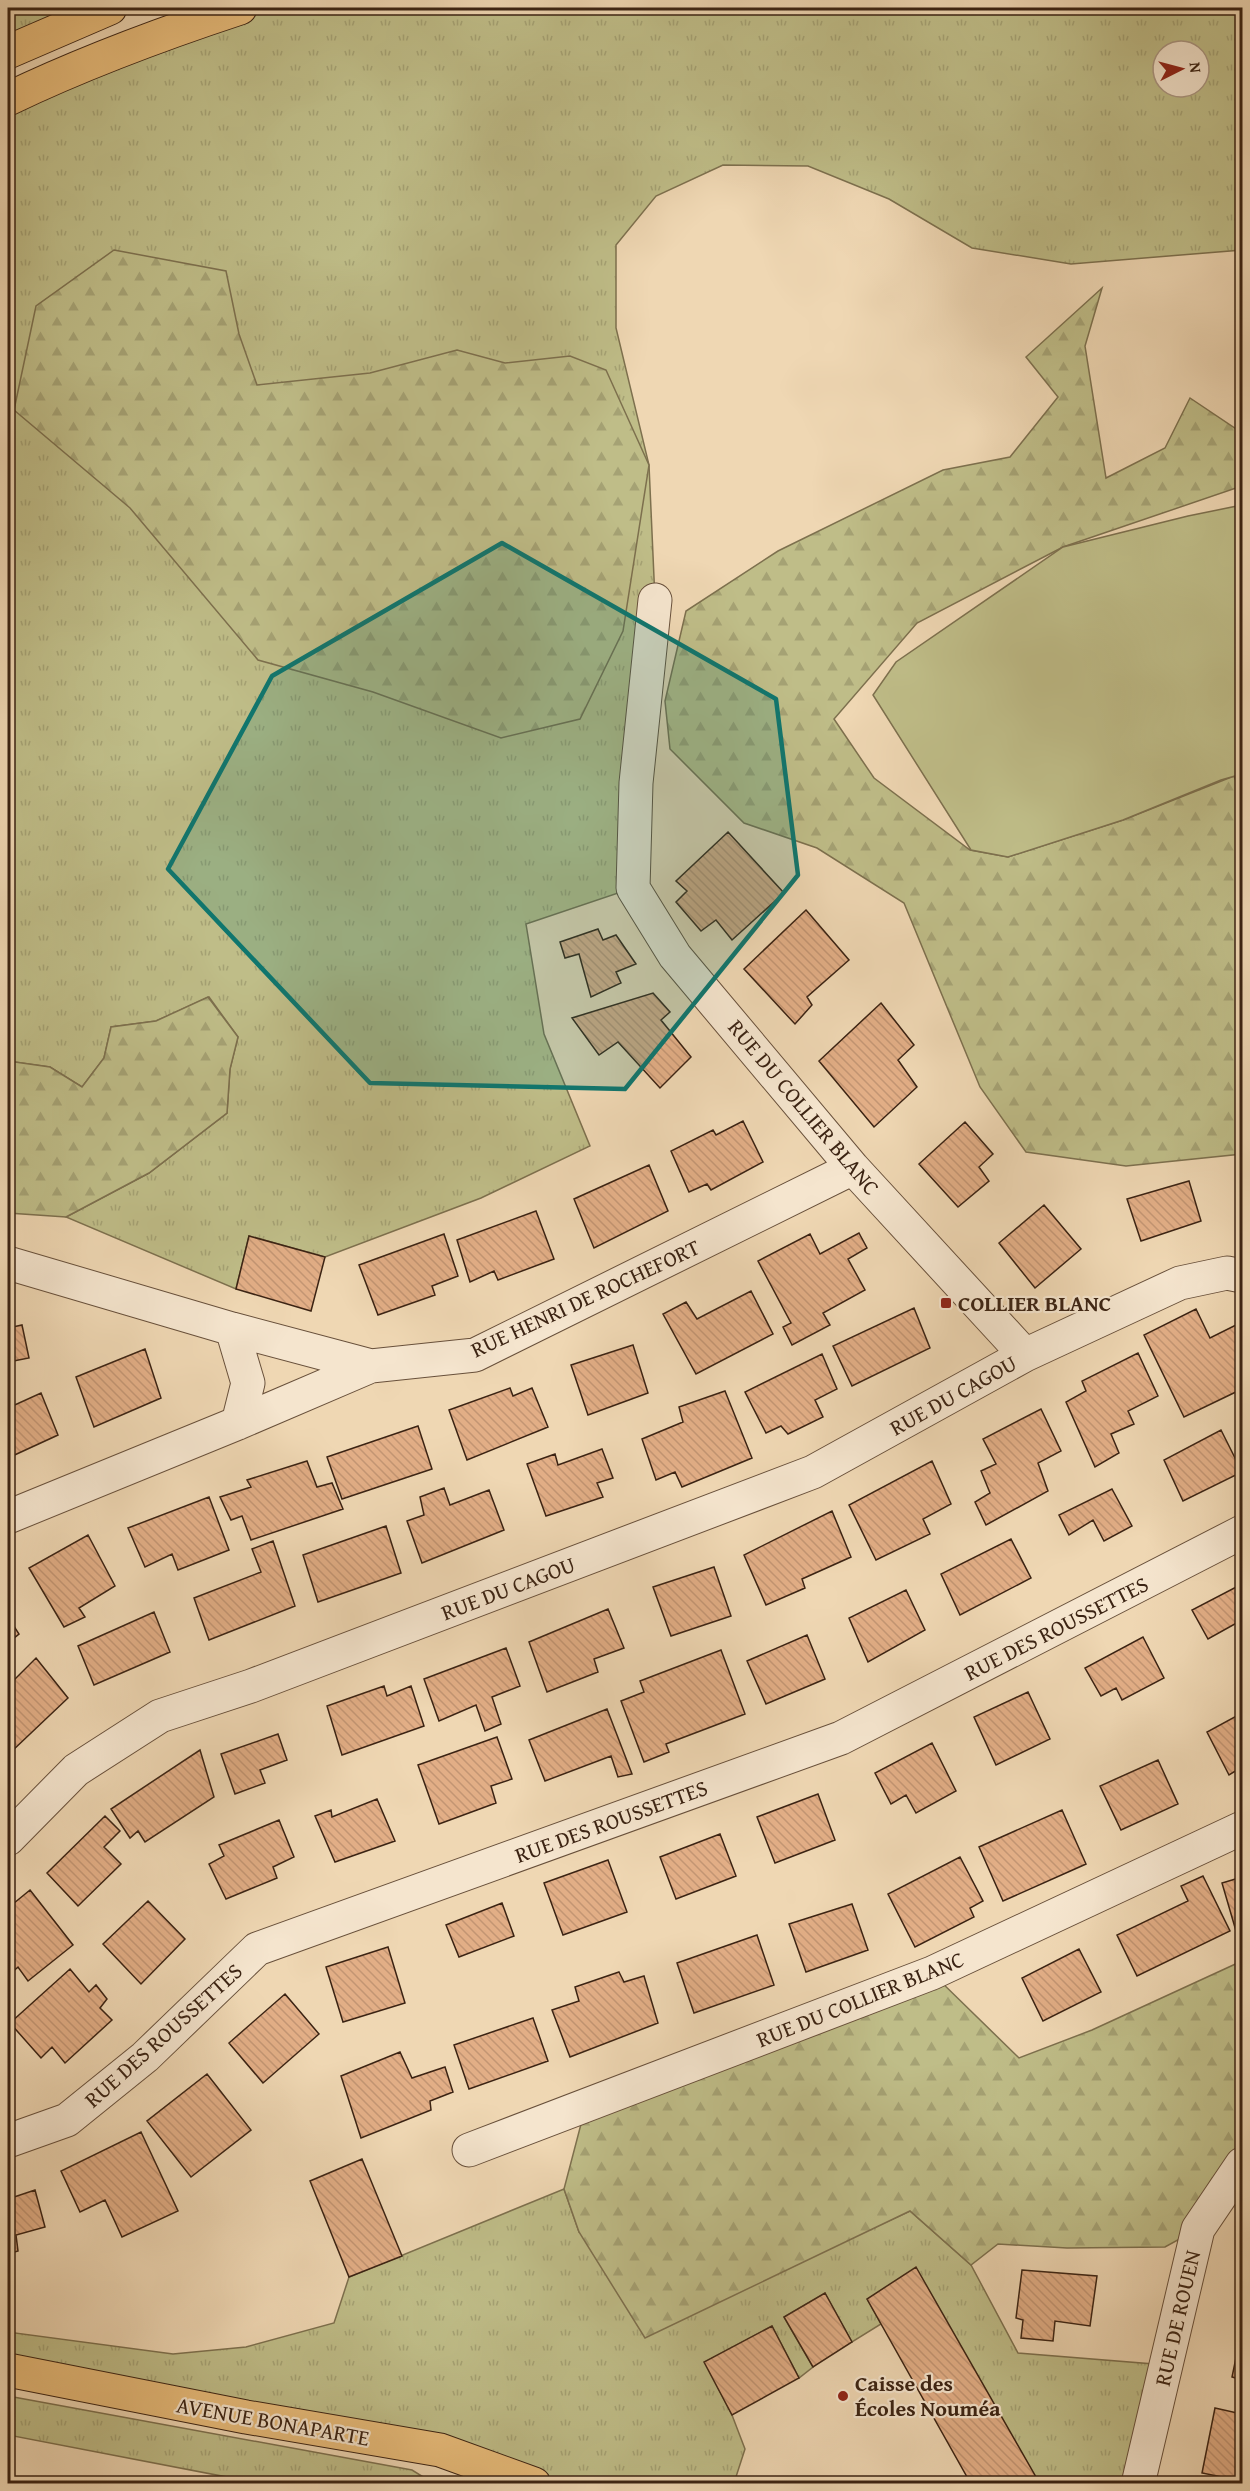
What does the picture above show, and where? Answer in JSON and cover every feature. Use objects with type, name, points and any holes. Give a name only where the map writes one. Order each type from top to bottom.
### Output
[{"type":"main road","points":[[8,52],[110,8]]},
{"type":"main road","points":[[8,99],[50,79],[157,36],[240,8]]},
{"type":"main road","name":"AVENUE BONAPARTE","points":[[8,2370],[246,2417],[440,2450],[534,2484]]},
{"type":"street","name":"RUE DU COLLIER BLANC","points":[[655,600],[636,783],[633,888],[675,956],[854,1168],[1025,1355]]},
{"type":"street","name":"RUE HENRI DE ROCHEFORT","points":[[8,1517],[238,1423],[371,1365],[475,1355],[854,1168]]},
{"type":"street","points":[[8,1263],[232,1329],[371,1365]]},
{"type":"street","points":[[1025,1355],[1180,1283],[1227,1273],[1242,1276]]},
{"type":"street","points":[[232,1329],[248,1383],[238,1423]]},
{"type":"street","name":"RUE DU CAGOU","points":[[8,1839],[76,1770],[160,1716],[251,1686],[813,1472],[1025,1355]]},
{"type":"street","name":"RUE DES ROUSSETTES","points":[[8,2141],[68,2120],[145,2056],[257,1949],[841,1738],[1242,1532]]},
{"type":"street","name":"RUE DU COLLIER BLANC","points":[[469,2150],[933,1973],[1242,1828]]},
{"type":"street","name":"RUE DE ROUEN","points":[[1138,2484],[1198,2229],[1242,2164]]},
{"type":"highlighted area","points":[[502,543],[776,699],[798,875],[625,1089],[370,1083],[168,869],[272,676]]},
{"type":"green space","points":[[8,8],[110,8],[8,52]]},
{"type":"green space","points":[[240,8],[1242,8],[1242,250],[1071,264],[972,248],[889,199],[808,166],[723,165],[656,196],[616,245],[616,328],[649,465],[655,600],[633,888],[526,924],[544,1034],[590,1146],[481,1198],[325,1257],[249,1236],[236,1289],[66,1217],[149,1173],[227,1113],[230,1069],[238,1037],[209,997],[156,1021],[111,1027],[104,1058],[82,1087],[50,1067],[8,1061],[8,99]]},
{"type":"green space","points":[[114,250],[226,271],[239,334],[257,385],[370,373],[457,350],[505,363],[570,356],[606,370],[649,465],[623,631],[580,719],[501,738],[373,692],[258,660],[130,508],[14,410],[36,306]]},
{"type":"green space","points":[[1102,288],[1085,346],[1106,478],[1165,448],[1190,398],[1242,433],[1242,486],[1063,547],[917,623],[834,719],[874,778],[970,850],[1008,857],[1123,820],[1234,776],[1242,798],[1242,1154],[1126,1166],[1026,1152],[980,1087],[904,903],[817,848],[744,823],[670,749],[665,701],[686,611],[778,551],[943,470],[1010,457],[1058,397],[1026,357]]},
{"type":"green space","points":[[1242,505],[1242,774],[1221,780],[1123,820],[1008,857],[971,850],[873,695],[896,662],[1063,547]]},
{"type":"green space","points":[[208,997],[238,1037],[230,1069],[227,1113],[149,1173],[66,1217],[8,1213],[8,1061],[50,1067],[82,1087],[104,1058],[111,1027],[156,1021]]},
{"type":"green space","points":[[1242,1961],[1242,2164],[1198,2229],[1165,2247],[1067,2248],[998,2244],[971,2265],[910,2211],[645,2338],[579,2232],[564,2189],[586,2105],[932,1973],[1019,2058],[1092,2030]]},
{"type":"green space","points":[[564,2189],[579,2232],[834,2246],[910,2211],[971,2265],[1018,2353],[1166,2365],[1138,2484],[1040,2483],[867,2299],[881,2324],[852,2342],[825,2293],[784,2317],[813,2367],[799,2378],[772,2326],[705,2362],[732,2415],[745,2449],[734,2483],[534,2483],[8,2370],[8,2332],[173,2354],[246,2347],[334,2323],[349,2277]]},
{"type":"green space","points":[[8,2396],[412,2470],[433,2483],[258,2483],[8,2435]]},
{"type":"building","points":[[728,832],[784,893],[732,940],[716,920],[701,931],[676,902],[687,891],[676,881]]},
{"type":"building","points":[[806,910],[849,960],[807,997],[812,1005],[795,1024],[744,969]]},
{"type":"building","points":[[598,929],[603,940],[616,935],[636,964],[616,972],[621,983],[591,997],[579,954],[565,958],[560,942]]},
{"type":"building","points":[[653,993],[670,1012],[661,1020],[691,1057],[660,1088],[618,1042],[599,1055],[572,1018]]},
{"type":"building","points":[[881,1003],[914,1045],[898,1060],[917,1087],[874,1127],[819,1061]]},
{"type":"building","points":[[743,1121],[763,1162],[711,1190],[707,1184],[689,1192],[671,1151],[713,1130],[716,1135]]},
{"type":"building","points":[[965,1122],[993,1154],[979,1167],[989,1181],[958,1207],[919,1164]]},
{"type":"building","points":[[649,1165],[668,1211],[594,1248],[574,1199]]},
{"type":"building","points":[[1189,1181],[1201,1221],[1141,1241],[1127,1199]]},
{"type":"building","points":[[1044,1205],[1081,1249],[1035,1288],[999,1243]]},
{"type":"building","points":[[536,1211],[554,1259],[498,1280],[494,1271],[470,1282],[457,1240]]},
{"type":"building","points":[[859,1233],[867,1248],[848,1259],[865,1290],[823,1313],[830,1325],[792,1345],[783,1327],[791,1323],[758,1261],[810,1234],[820,1254]]},
{"type":"building","points":[[444,1234],[458,1276],[432,1286],[435,1295],[378,1315],[359,1265]]},
{"type":"building","points":[[249,1236],[325,1257],[311,1311],[236,1289]]},
{"type":"building","points":[[751,1291],[773,1334],[696,1374],[663,1314],[686,1302],[697,1319]]},
{"type":"building","points":[[914,1308],[930,1348],[852,1386],[833,1346]]},
{"type":"building","points":[[1196,1309],[1210,1338],[1242,1322],[1242,1369],[1236,1372],[1242,1389],[1184,1417],[1144,1335]]},
{"type":"building","points":[[22,1325],[29,1358],[8,1362],[8,1328]]},
{"type":"building","points":[[633,1345],[648,1393],[588,1415],[571,1365]]},
{"type":"building","points":[[145,1349],[161,1398],[94,1427],[76,1377]]},
{"type":"building","points":[[1138,1353],[1158,1396],[1128,1411],[1134,1424],[1111,1434],[1119,1453],[1095,1467],[1066,1402],[1086,1391],[1082,1381]]},
{"type":"building","points":[[822,1354],[837,1389],[815,1400],[823,1417],[788,1434],[781,1426],[766,1433],[745,1392]]},
{"type":"building","points":[[510,1388],[513,1396],[532,1388],[548,1427],[467,1460],[449,1410]]},
{"type":"building","points":[[725,1391],[752,1458],[682,1487],[675,1472],[656,1480],[642,1439],[683,1422],[679,1407]]},
{"type":"building","points":[[41,1393],[58,1435],[8,1458],[8,1408]]},
{"type":"building","points":[[1041,1409],[1061,1451],[1038,1463],[1048,1491],[986,1525],[975,1502],[990,1493],[981,1471],[996,1464],[983,1439]]},
{"type":"building","points":[[418,1426],[432,1469],[342,1499],[327,1457]]},
{"type":"building","points":[[1221,1430],[1242,1472],[1183,1501],[1164,1460]]},
{"type":"building","points":[[602,1449],[613,1478],[597,1483],[603,1497],[546,1516],[527,1464],[555,1454],[558,1465]]},
{"type":"building","points":[[307,1461],[317,1487],[332,1483],[343,1509],[251,1540],[242,1516],[231,1520],[220,1497],[251,1487],[247,1480]]},
{"type":"building","points":[[932,1461],[951,1504],[923,1519],[930,1534],[876,1560],[849,1505]]},
{"type":"building","points":[[444,1488],[450,1505],[489,1490],[504,1530],[422,1563],[407,1521],[424,1515],[420,1497]]},
{"type":"building","points":[[1112,1489],[1132,1526],[1104,1541],[1093,1520],[1069,1535],[1059,1515]]},
{"type":"building","points":[[209,1497],[229,1550],[178,1570],[172,1554],[145,1567],[128,1528]]},
{"type":"building","points":[[832,1511],[851,1557],[802,1579],[805,1588],[766,1605],[744,1555]]},
{"type":"building","points":[[386,1526],[401,1573],[318,1602],[303,1555]]},
{"type":"building","points":[[88,1535],[115,1586],[79,1608],[85,1617],[64,1627],[29,1568]]},
{"type":"building","points":[[1011,1539],[1031,1578],[960,1615],[941,1574]]},
{"type":"building","points":[[273,1541],[295,1606],[209,1640],[194,1598],[261,1572],[252,1549]]},
{"type":"building","points":[[714,1567],[731,1616],[671,1636],[653,1587]]},
{"type":"building","points":[[1242,1584],[1242,1620],[1208,1639],[1192,1610]]},
{"type":"building","points":[[906,1590],[925,1630],[868,1662],[849,1618]]},
{"type":"building","points":[[608,1609],[624,1648],[594,1659],[598,1672],[547,1692],[529,1642]]},
{"type":"building","points":[[154,1612],[170,1652],[94,1685],[78,1646]]},
{"type":"building","points":[[8,1617],[19,1634],[8,1643]]},
{"type":"building","points":[[807,1635],[825,1679],[766,1704],[747,1661]]},
{"type":"building","points":[[1143,1637],[1164,1678],[1122,1700],[1116,1688],[1101,1696],[1085,1668]]},
{"type":"building","points":[[506,1648],[520,1686],[492,1697],[501,1724],[485,1731],[476,1705],[439,1721],[424,1679]]},
{"type":"building","points":[[721,1650],[745,1714],[666,1744],[669,1752],[644,1762],[621,1701],[644,1692],[640,1681]]},
{"type":"building","points":[[36,1658],[68,1698],[11,1752],[8,1749],[8,1686]]},
{"type":"building","points":[[384,1686],[387,1696],[411,1686],[424,1726],[342,1755],[327,1706]]},
{"type":"building","points":[[1028,1692],[1050,1739],[996,1765],[974,1717]]},
{"type":"building","points":[[607,1709],[632,1774],[618,1777],[611,1756],[545,1781],[529,1740]]},
{"type":"building","points":[[1242,1713],[1242,1767],[1229,1775],[1207,1732]]},
{"type":"building","points":[[278,1734],[287,1760],[260,1770],[265,1783],[235,1794],[221,1754]]},
{"type":"building","points":[[497,1737],[512,1779],[491,1786],[496,1803],[439,1824],[418,1765]]},
{"type":"building","points":[[932,1743],[956,1791],[916,1813],[906,1795],[891,1804],[875,1773]]},
{"type":"building","points":[[200,1750],[214,1797],[145,1842],[138,1831],[130,1838],[111,1809]]},
{"type":"building","points":[[1158,1760],[1178,1804],[1121,1830],[1100,1786]]},
{"type":"building","points":[[818,1794],[835,1840],[775,1863],[757,1817]]},
{"type":"building","points":[[377,1799],[395,1841],[335,1862],[315,1816],[331,1810],[332,1817]]},
{"type":"building","points":[[1062,1810],[1086,1864],[1003,1901],[979,1847]]},
{"type":"building","points":[[105,1816],[120,1831],[104,1847],[121,1864],[78,1906],[47,1873]]},
{"type":"building","points":[[279,1820],[294,1857],[273,1867],[277,1878],[226,1899],[209,1864],[224,1856],[219,1845]]},
{"type":"building","points":[[720,1834],[736,1876],[676,1899],[660,1857]]},
{"type":"building","points":[[960,1857],[983,1901],[970,1908],[974,1917],[915,1947],[888,1894]]},
{"type":"building","points":[[608,1860],[627,1912],[563,1935],[544,1883]]},
{"type":"building","points":[[1203,1876],[1230,1931],[1137,1976],[1117,1935],[1188,1901],[1181,1886]]},
{"type":"building","points":[[1242,1877],[1242,1929],[1236,1931],[1222,1883]]},
{"type":"building","points":[[30,1890],[73,1945],[28,1981],[18,1967],[8,1976],[8,1908]]},
{"type":"building","points":[[148,1901],[185,1939],[141,1984],[103,1944]]},
{"type":"building","points":[[502,1903],[514,1936],[459,1957],[446,1925]]},
{"type":"building","points":[[852,1904],[868,1950],[806,1972],[789,1924]]},
{"type":"building","points":[[757,1935],[774,1985],[694,2013],[677,1963]]},
{"type":"building","points":[[388,1947],[405,2003],[343,2022],[326,1967]]},
{"type":"building","points":[[1079,1949],[1101,1992],[1043,2021],[1022,1978]]},
{"type":"building","points":[[70,1969],[89,1992],[96,1985],[107,1999],[100,2008],[112,2020],[65,2063],[52,2047],[41,2058],[10,2023]]},
{"type":"building","points":[[619,1972],[624,1982],[644,1976],[658,2023],[570,2057],[552,2010],[579,2001],[575,1987]]},
{"type":"building","points":[[285,1994],[319,2034],[263,2083],[229,2043]]},
{"type":"building","points":[[533,2018],[548,2061],[469,2089],[454,2045]]},
{"type":"building","points":[[400,2052],[412,2078],[445,2067],[453,2092],[430,2101],[431,2110],[361,2138],[341,2076]]},
{"type":"building","points":[[207,2074],[251,2130],[191,2177],[147,2121]]},
{"type":"building","points":[[141,2132],[178,2211],[122,2237],[105,2200],[80,2212],[61,2171]]},
{"type":"building","points":[[362,2159],[402,2256],[349,2277],[310,2181]]},
{"type":"building","points":[[35,2190],[45,2227],[16,2235],[18,2251],[8,2254],[8,2199]]},
{"type":"building","points":[[916,2267],[1040,2484],[971,2484],[867,2299]]},
{"type":"building","points":[[1022,2270],[1097,2276],[1090,2326],[1055,2321],[1053,2341],[1021,2338],[1023,2320],[1016,2318]]},
{"type":"building","points":[[825,2293],[852,2342],[813,2367],[784,2317]]},
{"type":"building","points":[[772,2326],[799,2378],[732,2415],[704,2362]]},
{"type":"building","points":[[1242,2329],[1242,2380],[1232,2377]]},
{"type":"building","points":[[1215,2408],[1242,2414],[1242,2481],[1202,2473]]},
{"type":"place","name":"COLLIER BLANC","points":[[946,1303]]},
{"type":"place","name":"Caisse des Écoles Nouméa","points":[[843,2396]]}]
